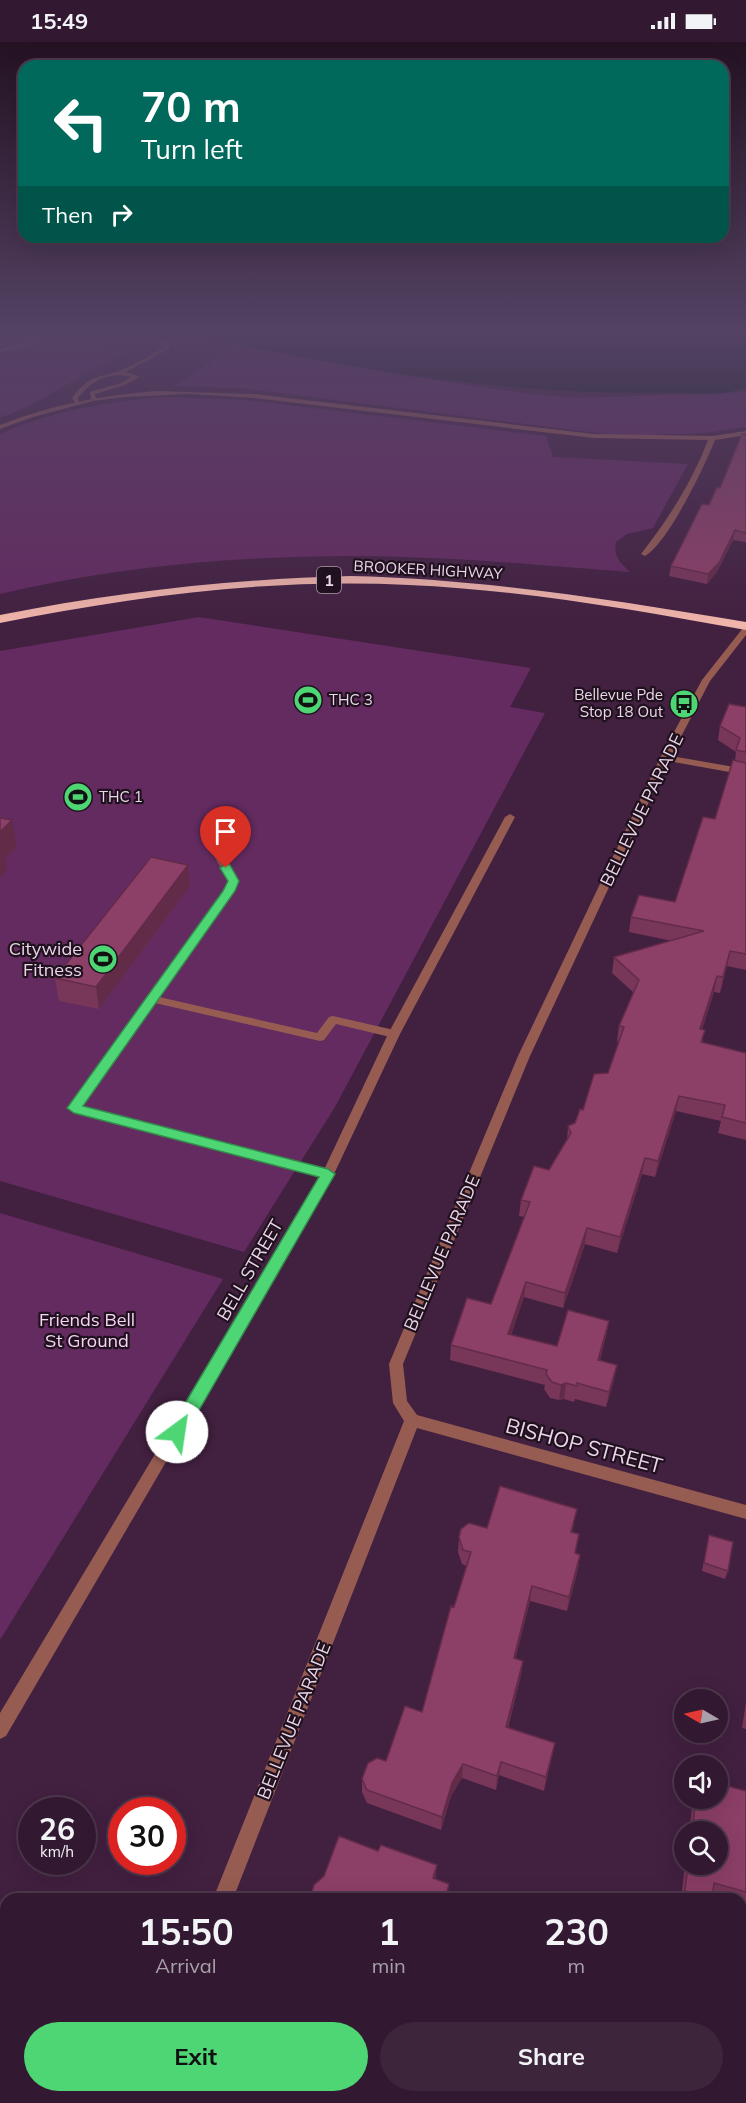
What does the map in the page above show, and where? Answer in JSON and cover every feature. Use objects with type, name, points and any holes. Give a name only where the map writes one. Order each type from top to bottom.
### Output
[{"type":"highway","name":"BROOKER HIGHWAY","points":[[0,607],[75,592],[209,576],[336,570],[420,572],[551,583],[746,614]]},
{"type":"highway","name":"BROOKER HIGHWAY","points":[[0,619],[81,602],[188,588],[333,580],[466,585],[555,594],[746,628]]},
{"type":"street","points":[[551,431],[648,439],[712,438],[746,433]]},
{"type":"street","points":[[645,554],[662,534],[707,454],[712,438]]},
{"type":"street","name":"BELLEVUE PARADE","points":[[225,1893],[412,1420],[400,1403],[396,1364],[524,1056],[665,758],[706,680],[746,628]]},
{"type":"street","points":[[665,758],[746,772]]},
{"type":"street","name":"BELL STREET","points":[[0,1730],[266,1284],[328,1174],[394,1034],[510,817]]},
{"type":"street","points":[[218,854],[233,881],[229,891],[74,1108],[328,1174]]},
{"type":"street","points":[[152,999],[320,1037],[333,1020],[394,1034]]},
{"type":"street","name":"BISHOP STREET","points":[[412,1420],[746,1512]]},
{"type":"green space","points":[[7,431],[506,431],[546,436],[553,457],[688,464],[653,528],[627,534],[616,542],[616,555],[630,572],[422,558],[353,556],[265,558],[131,570],[0,594],[0,434]]},
{"type":"green space","points":[[583,431],[717,431],[705,433],[621,436]]},
{"type":"green space","points":[[199,617],[531,668],[510,707],[545,713],[335,1107],[244,1252],[0,1181],[0,651]]},
{"type":"green space","name":"Friends Bell St Ground","points":[[0,1213],[223,1279],[0,1640]]},
{"type":"building","points":[[742,434],[746,434],[746,533],[735,530],[719,563],[708,574],[671,566],[702,504],[709,505],[717,487],[720,488]]},
{"type":"building","points":[[729,704],[746,707],[746,752],[736,750],[740,738],[720,726]]},
{"type":"building","points":[[733,760],[746,763],[746,954],[730,951],[723,977],[717,976],[700,1029],[705,1030],[701,1042],[746,1053],[746,1123],[722,1117],[725,1105],[679,1096],[658,1161],[645,1158],[620,1237],[587,1228],[565,1293],[526,1282],[508,1334],[557,1346],[568,1310],[609,1321],[598,1360],[617,1365],[609,1392],[577,1383],[577,1386],[566,1383],[561,1385],[552,1382],[546,1374],[547,1370],[451,1345],[467,1298],[491,1304],[530,1202],[521,1200],[534,1166],[549,1170],[571,1133],[568,1126],[575,1123],[580,1109],[583,1110],[594,1074],[608,1073],[624,1027],[619,1026],[639,980],[614,957],[704,931],[631,917],[639,895],[675,902],[703,817],[715,819]]},
{"type":"building","points":[[0,818],[12,820],[0,832]]},
{"type":"building","points":[[151,857],[188,865],[96,987],[55,978]]},
{"type":"building","points":[[500,1486],[577,1509],[571,1532],[579,1534],[575,1553],[580,1555],[569,1597],[532,1586],[514,1658],[523,1661],[506,1727],[555,1743],[546,1777],[501,1762],[497,1776],[463,1764],[452,1783],[442,1817],[367,1790],[362,1779],[368,1763],[377,1758],[386,1761],[405,1706],[422,1712],[451,1606],[454,1607],[471,1552],[463,1550],[459,1537],[461,1529],[469,1523],[487,1528]]},
{"type":"building","points":[[709,1535],[733,1542],[728,1571],[704,1563]]},
{"type":"building","points":[[728,1786],[746,1791],[746,1892],[714,1883],[713,1893],[685,1891],[687,1875],[728,1875],[728,1821],[693,1821],[695,1809],[728,1809]]},
{"type":"building","points":[[339,1836],[378,1851],[381,1845],[437,1865],[433,1878],[449,1884],[447,1893],[312,1893],[314,1885],[324,1876]]},
{"type":"place","name":"THC 3","points":[[308,700]]},
{"type":"place","name":"Bellevue Pde Stop 18 Out","points":[[684,704]]},
{"type":"place","name":"THC 1","points":[[78,797]]},
{"type":"place","name":"Citywide Fitness","points":[[103,959]]},
{"type":"route","points":[[177,1432],[272,1274],[328,1174],[74,1108],[229,891],[233,881],[226,868]]}]
